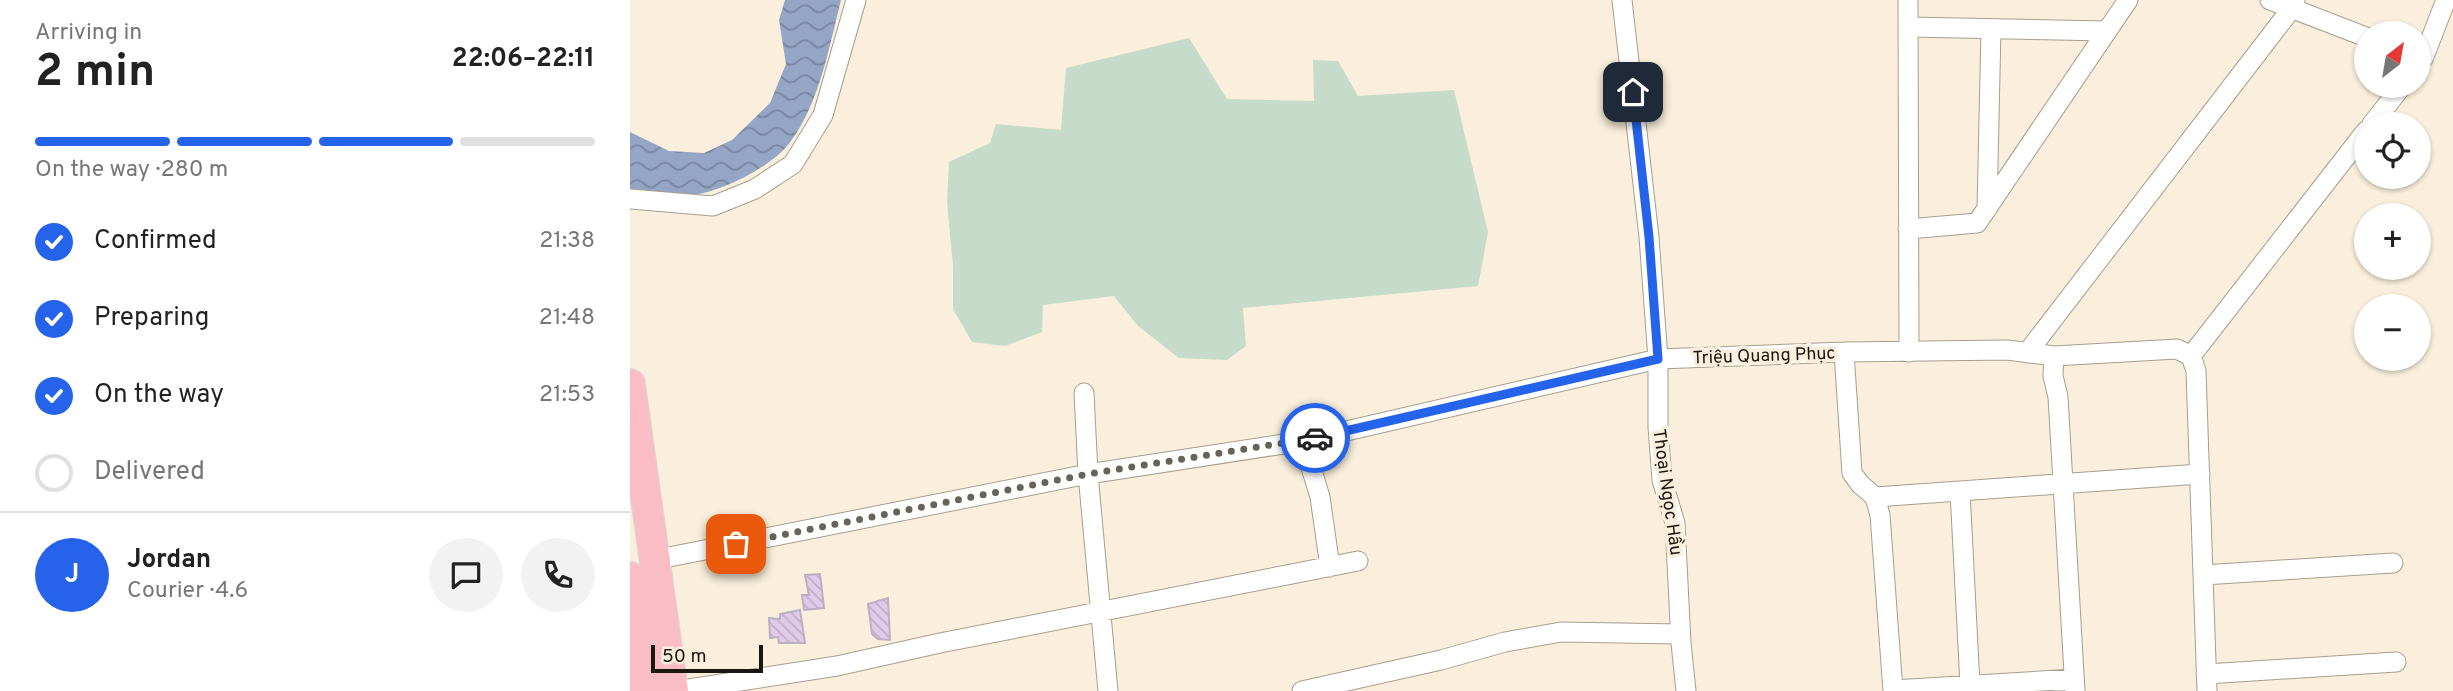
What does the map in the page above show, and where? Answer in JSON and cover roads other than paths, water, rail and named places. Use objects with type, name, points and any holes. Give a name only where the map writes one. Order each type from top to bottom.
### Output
[{"type":"highway","points":[[630,384],[642,561],[675,691]]},
{"type":"highway","points":[[630,577],[643,691]]},
{"type":"street","points":[[630,199],[713,206],[755,189],[793,164],[823,115],[856,0]]},
{"type":"street","name":"Thoại Ngọc Hầu","points":[[1622,0],[1649,237],[1658,359],[1658,426],[1662,480],[1675,523],[1680,634],[1686,691]]},
{"type":"street","points":[[1908,0],[1909,352]]},
{"type":"street","points":[[1908,229],[1977,223],[2128,0]]},
{"type":"street","points":[[2270,0],[2293,4],[2354,32]]},
{"type":"street","points":[[2431,35],[2446,0]]},
{"type":"street","points":[[2027,353],[2293,4]]},
{"type":"street","points":[[1909,27],[2106,31]]},
{"type":"street","points":[[1987,209],[1991,29]]},
{"type":"street","points":[[2381,112],[2393,98]]},
{"type":"street","points":[[2354,146],[2191,356],[2197,382],[2206,683],[2396,662]]},
{"type":"street","name":"Triệu Quang Phục","points":[[642,561],[1088,474],[1303,441],[1658,359],[1844,352],[2007,350],[2054,356],[2177,349],[2191,356]]},
{"type":"street","points":[[1844,352],[1852,473],[1875,497],[1880,515],[1893,691],[1970,685],[2075,685],[2058,397],[2053,376],[2054,356]]},
{"type":"street","points":[[1084,393],[1088,474],[1108,691]]},
{"type":"street","points":[[1303,441],[1320,497],[1330,567]]},
{"type":"street","points":[[1875,497],[2200,474]]},
{"type":"street","points":[[1960,491],[1970,685]]},
{"type":"street","points":[[675,691],[837,666],[1357,561]]},
{"type":"street","points":[[2203,575],[2393,563]]},
{"type":"street","points":[[1302,691],[1441,660],[1506,642],[1561,632],[1680,634]]},
{"type":"water","points":[[785,0],[841,0],[816,91],[801,125],[783,151],[742,178],[696,195],[663,195],[630,189],[630,132],[669,151],[704,153],[732,140],[770,103],[786,64],[779,20]]}]
